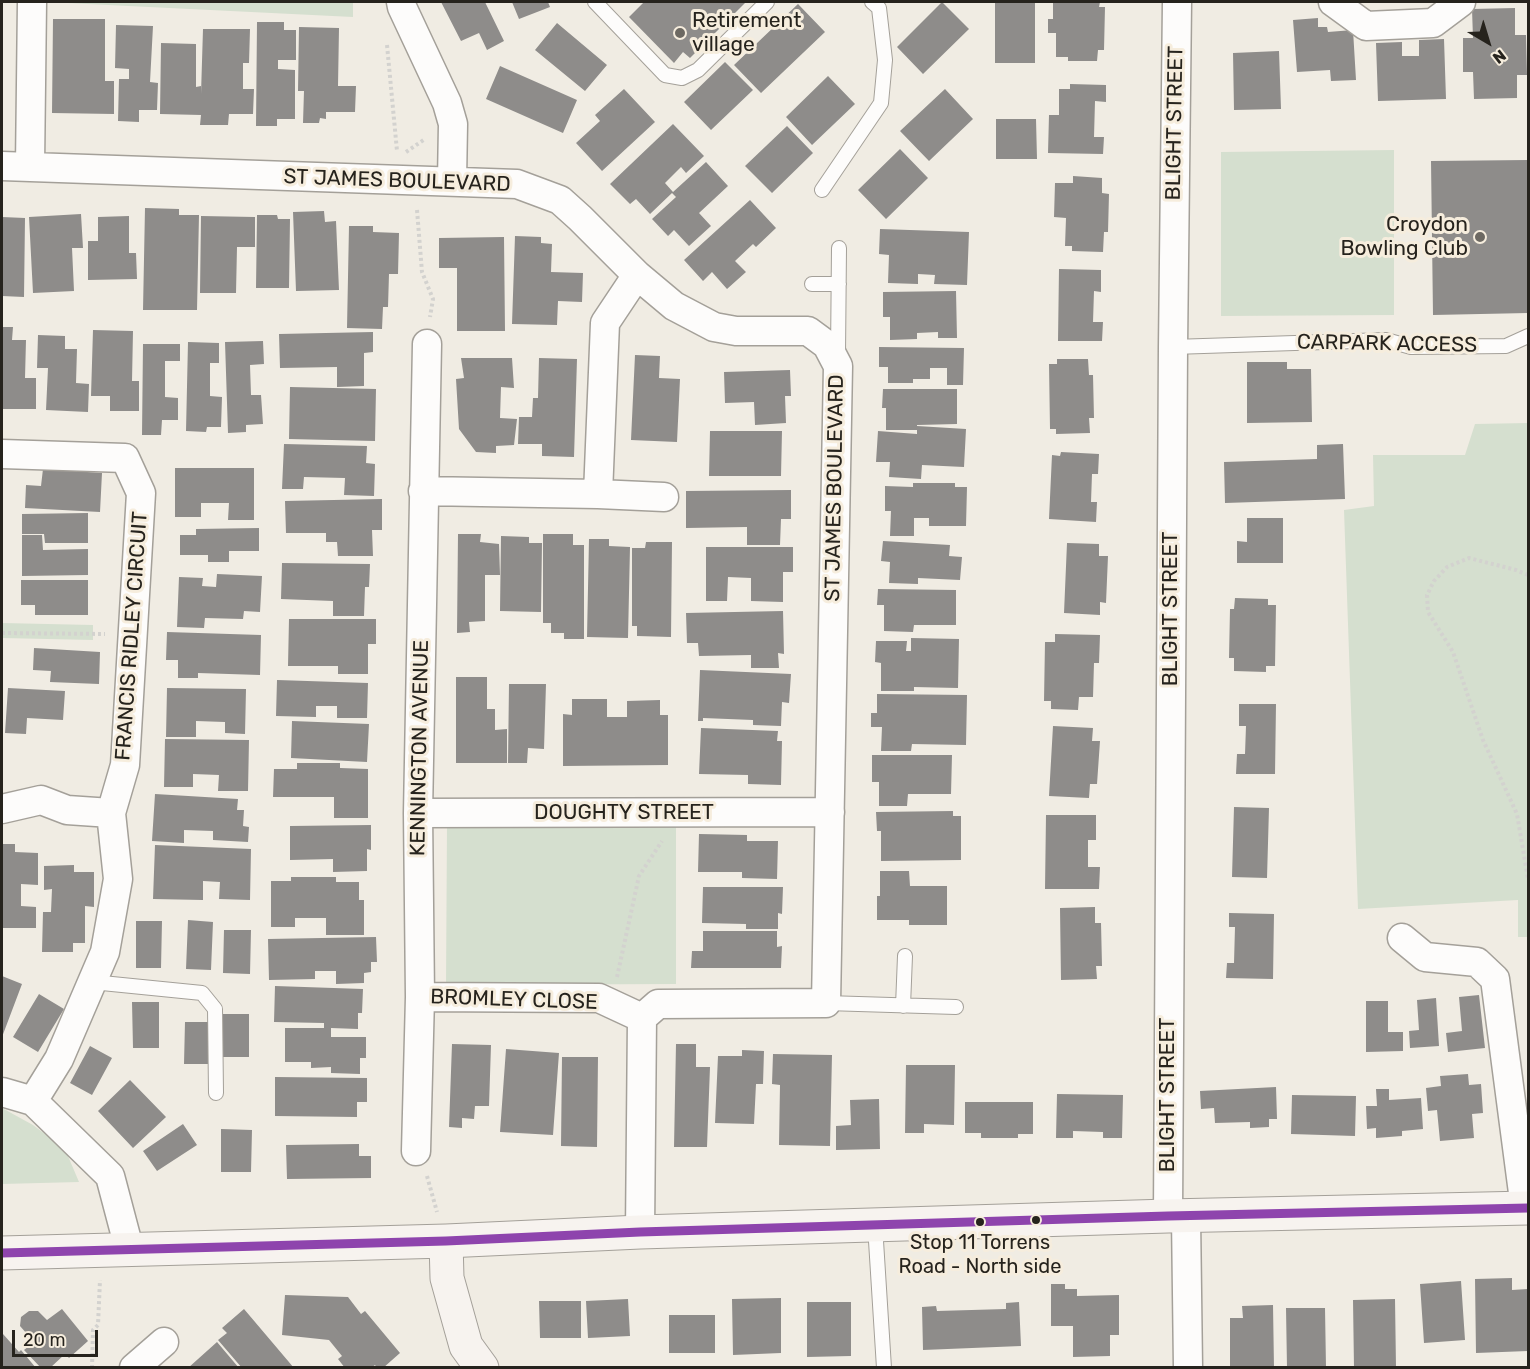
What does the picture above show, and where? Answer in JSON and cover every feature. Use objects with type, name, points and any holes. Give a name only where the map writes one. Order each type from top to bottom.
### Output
[{"type":"main road","points":[[2,1253],[446,1241],[640,1232],[1177,1216],[1527,1208]]},
{"type":"main road","points":[[446,1241],[447,1278],[466,1346],[482,1368]]},
{"type":"street","points":[[30,166],[32,2]]},
{"type":"street","points":[[401,2],[450,113],[453,124],[452,181]]},
{"type":"street","name":"BLIGHT STREET","points":[[1177,2],[1173,347],[1177,1216],[1188,1368]]},
{"type":"street","points":[[1334,2],[1366,26],[1433,23],[1461,2]]},
{"type":"street","name":"ST JAMES BOULEVARD","points":[[2,166],[517,184],[560,200],[637,275],[674,306],[714,327],[736,331],[808,331],[827,345],[838,366],[826,1003]]},
{"type":"street","points":[[598,494],[605,323],[637,275]]},
{"type":"street","name":"KENNINGTON AVENUE","points":[[416,1151],[420,997],[418,813],[427,344]]},
{"type":"street","name":"FRANCIS RIDLEY CIRCUIT","points":[[2,454],[125,458],[141,493],[125,765],[111,813],[118,879],[105,952],[59,1059],[33,1101]]},
{"type":"street","points":[[423,490],[664,497]]},
{"type":"street","points":[[2,809],[41,800],[67,810],[111,813]]},
{"type":"street","name":"DOUGHTY STREET","points":[[418,813],[830,812]]},
{"type":"street","points":[[1402,938],[1425,957],[1476,962],[1496,979],[1527,1208]]},
{"type":"street","name":"BROMLEY CLOSE","points":[[420,997],[599,998],[642,1018]]},
{"type":"street","points":[[640,1232],[642,1018],[658,1004],[826,1003]]},
{"type":"street","points":[[2,1092],[33,1101],[110,1176],[115,1249]]},
{"type":"street","points":[[134,1368],[164,1342]]},
{"type":"lane","points":[[595,2],[665,75],[682,78],[698,70],[767,2]]},
{"type":"lane","points":[[822,190],[881,103],[885,60],[879,8],[872,2]]},
{"type":"lane","points":[[838,366],[839,248]]},
{"type":"lane","points":[[812,284],[839,284]]},
{"type":"lane","name":"CARPARK ACCESS","points":[[1173,347],[1386,340],[1411,347],[1506,346],[1528,336]]},
{"type":"lane","points":[[903,1006],[905,956]]},
{"type":"lane","points":[[92,982],[202,993],[215,1009],[216,1093]]},
{"type":"lane","points":[[826,1003],[956,1007]]},
{"type":"lane","points":[[875,1225],[884,1368]]},
{"type":"path","points":[[387,43],[398,157],[432,135]]},
{"type":"path","points":[[417,209],[422,272],[433,299],[427,344]]},
{"type":"path","points":[[1528,575],[1469,558],[1447,567],[1434,581],[1427,595],[1428,612],[1453,652],[1483,740],[1517,814],[1528,879]]},
{"type":"path","points":[[2,633],[133,635]]},
{"type":"path","points":[[615,984],[639,876],[680,812]]},
{"type":"path","points":[[416,1151],[424,1166],[446,1241]]},
{"type":"path","points":[[92,1368],[93,1330],[98,1325],[115,1249]]},
{"type":"green space","points":[[47,2],[353,2],[353,17]]},
{"type":"green space","points":[[1394,150],[1394,315],[1221,316],[1221,152]]},
{"type":"green space","points":[[1528,423],[1528,937],[1518,937],[1518,900],[1358,909],[1344,510],[1374,506],[1373,455],[1465,455],[1475,424]]},
{"type":"green space","points":[[2,623],[93,625],[93,640],[2,638]]},
{"type":"green space","points":[[676,825],[676,984],[446,985],[447,826]]},
{"type":"green space","points":[[2,1108],[33,1125],[65,1149],[79,1182],[2,1184]]},
{"type":"building","points":[[441,2],[485,2],[504,41],[487,50],[479,33],[461,41]]},
{"type":"building","points":[[512,2],[548,2],[550,7],[519,19]]},
{"type":"building","name":"Retirement village","points":[[644,2],[746,2],[690,58],[683,52],[674,63],[629,17]]},
{"type":"building","points":[[942,2],[969,29],[923,74],[897,47]]},
{"type":"building","points":[[995,2],[1035,2],[1035,63],[995,63]]},
{"type":"building","points":[[1053,2],[1100,2],[1099,7],[1105,7],[1104,50],[1098,50],[1097,61],[1068,61],[1068,57],[1056,57],[1056,33],[1048,33],[1048,19],[1053,19]]},
{"type":"building","points":[[798,4],[825,32],[761,93],[734,65]]},
{"type":"building","points":[[1515,8],[1515,35],[1526,35],[1527,75],[1517,75],[1517,98],[1474,99],[1473,72],[1463,72],[1463,38],[1473,38],[1472,9]]},
{"type":"building","points":[[1318,18],[1318,27],[1327,27],[1328,32],[1353,30],[1356,80],[1331,81],[1330,70],[1297,72],[1293,20]]},
{"type":"building","points":[[53,19],[105,19],[105,81],[114,81],[114,114],[52,113]]},
{"type":"building","points":[[257,22],[284,22],[284,30],[296,30],[296,60],[278,60],[278,69],[295,70],[295,119],[277,119],[277,126],[256,126]]},
{"type":"building","points":[[557,23],[607,65],[585,91],[535,50]]},
{"type":"building","points":[[116,25],[153,26],[150,82],[158,83],[157,110],[139,110],[139,122],[118,121],[119,79],[129,79],[129,69],[115,68]]},
{"type":"building","points":[[299,27],[339,28],[338,86],[356,86],[355,112],[326,112],[326,119],[320,118],[319,123],[303,123],[304,91],[298,91]]},
{"type":"building","points":[[203,29],[250,29],[249,63],[243,63],[243,89],[254,89],[253,114],[229,114],[228,125],[200,125],[201,115],[160,114],[161,43],[196,44],[196,87],[201,86],[201,94]]},
{"type":"building","points":[[1444,39],[1446,99],[1378,101],[1376,43],[1402,42],[1402,56],[1419,56],[1419,40]]},
{"type":"building","points":[[1279,51],[1281,109],[1234,110],[1233,53]]},
{"type":"building","points":[[725,62],[753,90],[711,130],[684,102]]},
{"type":"building","points":[[500,66],[577,100],[563,133],[486,99]]},
{"type":"building","points":[[828,76],[855,104],[812,145],[786,117]]},
{"type":"building","points":[[1070,84],[1106,85],[1106,102],[1095,101],[1094,137],[1104,137],[1103,154],[1048,153],[1049,115],[1059,115],[1059,89],[1070,89]]},
{"type":"building","points":[[624,89],[655,122],[602,171],[576,143],[600,121],[595,115]]},
{"type":"building","points":[[945,89],[973,119],[929,161],[900,131]]},
{"type":"building","points":[[996,119],[1036,119],[1037,159],[996,159]]},
{"type":"building","points":[[673,124],[704,156],[686,173],[681,167],[665,183],[673,192],[706,162],[728,186],[699,213],[711,226],[689,246],[674,230],[668,236],[652,219],[676,197],[672,193],[650,214],[636,199],[630,204],[610,184]]},
{"type":"building","points":[[787,126],[813,153],[772,193],[745,166]]},
{"type":"building","points":[[900,149],[928,178],[886,219],[858,190]]},
{"type":"building","name":"Croydon Bowling Club","points":[[1528,160],[1528,313],[1433,315],[1431,161]]},
{"type":"building","points":[[1073,176],[1102,178],[1102,193],[1109,194],[1108,232],[1104,232],[1103,252],[1072,251],[1072,246],[1065,246],[1066,218],[1054,217],[1055,183],[1073,183]]},
{"type":"building","points":[[750,200],[776,228],[756,247],[753,244],[735,261],[746,272],[727,289],[712,272],[703,281],[684,260]]},
{"type":"building","points":[[145,208],[179,209],[179,215],[199,215],[197,310],[143,310]]},
{"type":"building","points":[[324,211],[325,222],[336,221],[339,290],[296,291],[293,212]]},
{"type":"building","points":[[81,214],[83,248],[72,248],[74,291],[33,293],[29,217]]},
{"type":"building","points":[[257,215],[277,215],[278,219],[290,219],[289,288],[256,288]]},
{"type":"building","points":[[129,216],[129,253],[136,253],[137,279],[88,280],[88,241],[98,241],[98,217]]},
{"type":"building","points":[[201,216],[255,217],[255,247],[237,247],[236,293],[200,293]]},
{"type":"building","points":[[2,217],[25,218],[24,297],[2,296]]},
{"type":"building","points":[[349,226],[373,226],[373,232],[399,233],[398,274],[389,274],[388,307],[383,307],[382,329],[347,328]]},
{"type":"building","points":[[880,229],[969,232],[967,285],[934,284],[935,275],[918,274],[918,284],[888,283],[889,255],[879,254]]},
{"type":"building","points":[[515,236],[541,237],[541,243],[552,244],[551,272],[583,273],[582,302],[558,301],[557,325],[512,324]]},
{"type":"building","points":[[504,237],[505,331],[457,331],[457,268],[439,268],[439,238]]},
{"type":"building","points":[[1059,269],[1101,270],[1101,292],[1094,291],[1093,322],[1103,322],[1102,341],[1058,341]]},
{"type":"building","points":[[956,291],[957,338],[938,338],[938,332],[917,333],[917,339],[890,340],[890,317],[883,317],[883,292]]},
{"type":"building","points":[[2,327],[13,327],[12,340],[26,340],[25,378],[36,378],[36,409],[2,409]]},
{"type":"building","points":[[93,330],[133,331],[132,381],[139,381],[139,411],[110,411],[110,396],[91,396]]},
{"type":"building","points":[[373,332],[373,352],[364,353],[364,386],[337,387],[337,367],[280,368],[279,334]]},
{"type":"building","points":[[38,335],[65,336],[65,349],[77,349],[76,383],[89,384],[88,412],[46,410],[48,368],[37,368]]},
{"type":"building","points":[[263,341],[264,364],[250,365],[251,395],[261,395],[263,424],[246,425],[246,432],[228,433],[225,342]]},
{"type":"building","points":[[188,342],[219,343],[219,363],[210,363],[210,396],[222,397],[221,427],[207,427],[206,432],[186,431]]},
{"type":"building","points":[[143,344],[180,344],[180,361],[165,361],[165,397],[178,398],[178,420],[162,420],[161,435],[142,435]]},
{"type":"building","points":[[879,347],[964,348],[963,385],[947,385],[947,368],[930,368],[930,379],[913,379],[913,383],[888,383],[888,367],[879,367]]},
{"type":"building","points":[[635,355],[660,356],[659,378],[680,379],[677,442],[631,440]]},
{"type":"building","points":[[461,358],[512,358],[514,388],[501,387],[500,418],[517,419],[514,445],[496,446],[496,453],[476,452],[459,429],[456,379],[464,378]]},
{"type":"building","points":[[539,358],[577,359],[574,457],[542,456],[542,444],[518,444],[519,417],[532,417],[533,398],[538,398]]},
{"type":"building","points":[[1057,359],[1088,359],[1089,375],[1093,375],[1094,418],[1089,418],[1090,433],[1056,434],[1056,429],[1050,429],[1049,364],[1057,364]]},
{"type":"building","points":[[1247,362],[1287,362],[1287,369],[1311,369],[1312,422],[1247,423]]},
{"type":"building","points":[[790,370],[791,396],[785,396],[786,423],[755,425],[754,402],[725,403],[724,372]]},
{"type":"building","points":[[290,387],[376,389],[375,441],[289,439]]},
{"type":"building","points":[[883,389],[957,389],[957,424],[917,426],[966,429],[964,467],[922,465],[921,479],[889,477],[890,462],[876,462],[878,431],[917,434],[917,430],[886,430],[886,408],[882,408]]},
{"type":"building","points":[[710,431],[782,431],[781,476],[709,476]]},
{"type":"building","points":[[284,444],[367,446],[366,463],[375,464],[374,496],[344,495],[345,478],[304,477],[303,489],[282,489]]},
{"type":"building","points":[[1343,444],[1345,499],[1225,503],[1224,462],[1317,459],[1317,445]]},
{"type":"building","points":[[1061,452],[1099,454],[1098,474],[1092,474],[1091,502],[1097,502],[1096,522],[1049,519],[1052,455],[1060,456]]},
{"type":"building","points":[[175,468],[254,468],[254,520],[228,520],[229,503],[201,503],[201,517],[175,517]]},
{"type":"building","points":[[43,469],[102,473],[100,512],[25,508],[26,485],[41,486]]},
{"type":"building","points":[[913,483],[955,483],[955,487],[967,487],[966,526],[929,526],[929,518],[914,518],[914,536],[890,536],[891,511],[885,511],[885,486],[913,487]]},
{"type":"building","points":[[791,490],[791,519],[781,519],[780,545],[747,545],[747,527],[686,528],[686,491]]},
{"type":"building","points":[[382,499],[382,530],[372,530],[373,556],[338,556],[337,542],[326,542],[326,533],[286,533],[285,501]]},
{"type":"building","points":[[88,513],[88,543],[45,543],[44,534],[22,534],[22,514]]},
{"type":"building","points":[[1247,518],[1283,518],[1283,563],[1237,563],[1237,541],[1247,542]]},
{"type":"building","points":[[259,528],[259,551],[229,551],[229,562],[208,562],[208,555],[180,555],[180,535],[196,535],[196,529]]},
{"type":"building","points":[[458,534],[481,534],[480,542],[499,544],[500,575],[485,575],[485,621],[469,622],[470,632],[457,633]]},
{"type":"building","points":[[543,534],[573,534],[573,545],[584,545],[584,639],[564,639],[564,633],[551,633],[551,623],[543,623]]},
{"type":"building","points":[[22,535],[42,535],[43,550],[88,549],[88,575],[22,576]]},
{"type":"building","points":[[501,536],[529,537],[529,543],[542,543],[541,612],[500,611]]},
{"type":"building","points":[[589,539],[609,539],[609,546],[630,547],[628,638],[587,637]]},
{"type":"building","points":[[883,541],[950,545],[949,556],[962,557],[960,580],[918,578],[918,584],[889,583],[890,562],[881,561]]},
{"type":"building","points":[[646,542],[672,542],[671,637],[637,636],[637,626],[632,626],[632,548],[645,548]]},
{"type":"building","points":[[1067,543],[1099,544],[1099,556],[1108,556],[1106,603],[1100,602],[1100,615],[1064,613]]},
{"type":"building","points":[[706,547],[793,547],[793,572],[783,572],[783,602],[751,601],[751,578],[728,577],[727,601],[706,601]]},
{"type":"building","points":[[282,563],[370,564],[369,587],[365,587],[364,616],[333,616],[333,601],[281,599]]},
{"type":"building","points":[[217,574],[262,576],[260,612],[244,611],[243,619],[205,618],[204,628],[177,627],[179,577],[203,578],[202,586],[216,587]]},
{"type":"building","points":[[21,580],[88,580],[88,615],[35,615],[35,605],[21,605]]},
{"type":"building","points":[[878,589],[956,590],[956,625],[914,625],[913,632],[884,631],[884,605],[877,605]]},
{"type":"building","points":[[1235,598],[1268,599],[1268,605],[1276,605],[1275,666],[1266,666],[1266,672],[1234,671],[1234,658],[1229,658],[1230,609],[1234,609]]},
{"type":"building","points":[[783,611],[784,654],[778,653],[779,668],[751,668],[751,655],[699,656],[698,643],[687,643],[686,613]]},
{"type":"building","points":[[289,619],[376,619],[376,644],[368,644],[368,674],[338,674],[338,666],[288,666]]},
{"type":"building","points":[[167,632],[261,635],[260,675],[198,673],[198,678],[178,678],[178,660],[166,660]]},
{"type":"building","points":[[1055,634],[1100,635],[1099,663],[1094,663],[1093,697],[1079,697],[1078,710],[1051,709],[1051,701],[1044,701],[1045,642],[1055,642]]},
{"type":"building","points":[[911,638],[959,639],[958,688],[914,687],[914,691],[881,691],[881,663],[875,662],[876,641],[907,641],[906,651],[911,651]]},
{"type":"building","points":[[34,648],[100,652],[99,684],[50,682],[51,671],[33,670]]},
{"type":"building","points":[[700,670],[791,674],[789,703],[782,702],[781,726],[753,725],[753,720],[703,718],[703,721],[698,721]]},
{"type":"building","points":[[456,677],[487,677],[487,709],[495,709],[495,730],[507,729],[507,763],[456,763]]},
{"type":"building","points":[[277,680],[368,683],[367,718],[337,718],[337,706],[316,706],[316,717],[276,716]]},
{"type":"building","points":[[509,684],[546,684],[544,749],[528,748],[527,763],[508,763]]},
{"type":"building","points":[[8,688],[65,691],[63,720],[27,718],[26,734],[5,733]]},
{"type":"building","points":[[167,688],[246,689],[245,734],[225,733],[225,722],[196,721],[196,737],[166,737]]},
{"type":"building","points":[[877,694],[967,695],[966,745],[912,744],[911,751],[881,751],[882,727],[871,727],[871,713],[877,713]]},
{"type":"building","points":[[572,699],[607,699],[607,717],[627,717],[627,701],[660,700],[660,715],[668,715],[668,765],[563,766],[563,714],[572,715]]},
{"type":"building","points":[[1239,704],[1276,704],[1275,774],[1236,774],[1237,754],[1245,754],[1246,726],[1239,726]]},
{"type":"building","points":[[292,721],[369,724],[367,762],[291,758]]},
{"type":"building","points":[[1053,726],[1093,728],[1092,741],[1100,741],[1097,784],[1090,784],[1089,798],[1049,796]]},
{"type":"building","points":[[701,728],[778,731],[777,741],[782,741],[781,785],[748,784],[748,775],[699,774]]},
{"type":"building","points":[[165,739],[249,740],[248,791],[218,791],[219,775],[193,774],[193,787],[164,787]]},
{"type":"building","points":[[872,755],[952,755],[951,794],[908,794],[907,806],[879,806],[879,782],[872,782]]},
{"type":"building","points":[[297,763],[340,763],[340,768],[368,769],[368,818],[334,818],[334,797],[273,797],[274,769],[297,769]]},
{"type":"building","points":[[155,794],[238,799],[237,810],[244,810],[243,826],[249,827],[248,842],[213,840],[213,831],[184,830],[184,843],[152,841]]},
{"type":"building","points":[[1234,807],[1269,808],[1267,878],[1232,877]]},
{"type":"building","points":[[953,811],[953,816],[961,816],[961,860],[881,861],[881,831],[877,831],[876,812]]},
{"type":"building","points":[[1046,815],[1096,815],[1096,840],[1088,840],[1088,867],[1100,867],[1099,889],[1045,889]]},
{"type":"building","points":[[371,825],[371,850],[367,849],[367,871],[333,872],[333,859],[290,860],[290,826]]},
{"type":"building","points":[[699,834],[747,835],[747,841],[778,841],[777,879],[742,878],[742,872],[698,872]]},
{"type":"building","points":[[2,844],[15,844],[15,852],[38,853],[38,885],[21,884],[21,906],[36,907],[36,928],[2,928]]},
{"type":"building","points":[[155,845],[251,849],[250,900],[219,899],[220,882],[203,881],[203,900],[153,899]]},
{"type":"building","points":[[74,865],[74,872],[94,872],[94,907],[85,906],[85,943],[73,943],[73,952],[42,952],[43,912],[51,912],[52,889],[44,890],[44,866]]},
{"type":"building","points":[[880,871],[909,871],[910,886],[947,886],[947,925],[909,925],[909,920],[877,920]]},
{"type":"building","points":[[291,877],[336,877],[336,882],[359,882],[359,900],[364,900],[364,935],[326,935],[326,918],[295,918],[295,927],[271,927],[271,881],[291,881]]},
{"type":"building","points":[[703,887],[783,887],[782,914],[778,913],[778,929],[746,929],[746,924],[702,923]]},
{"type":"building","points":[[1095,907],[1095,923],[1101,923],[1102,966],[1096,966],[1097,979],[1061,980],[1060,908]]},
{"type":"building","points":[[1229,913],[1274,914],[1273,979],[1226,978],[1227,963],[1234,963],[1235,927],[1229,927]]},
{"type":"building","points":[[188,920],[213,922],[211,970],[186,969]]},
{"type":"building","points":[[136,921],[162,921],[161,968],[136,968]]},
{"type":"building","points":[[224,930],[251,930],[250,974],[223,973]]},
{"type":"building","points":[[703,931],[777,931],[777,947],[782,946],[781,968],[691,968],[692,951],[703,951]]},
{"type":"building","points":[[376,937],[377,962],[371,962],[371,972],[364,973],[364,983],[336,984],[336,971],[315,971],[315,979],[269,980],[268,939]]},
{"type":"building","points":[[2,976],[22,984],[2,1037]]},
{"type":"building","points":[[275,986],[363,989],[362,1013],[358,1013],[358,1029],[331,1028],[331,1037],[366,1037],[366,1058],[360,1058],[360,1074],[331,1073],[331,1067],[311,1068],[311,1062],[285,1062],[285,1028],[324,1028],[324,1023],[274,1022]]},
{"type":"building","points":[[39,994],[64,1009],[38,1052],[13,1037]]},
{"type":"building","points":[[1479,995],[1485,1048],[1448,1052],[1446,1033],[1462,1031],[1459,997]]},
{"type":"building","points":[[1436,998],[1439,1046],[1410,1048],[1409,1031],[1419,1030],[1417,1000]]},
{"type":"building","points":[[1366,1001],[1388,1001],[1388,1032],[1403,1032],[1403,1051],[1366,1052]]},
{"type":"building","points":[[132,1002],[159,1002],[159,1048],[133,1048]]},
{"type":"building","points":[[223,1014],[249,1014],[249,1057],[223,1057]]},
{"type":"building","points":[[185,1022],[209,1022],[209,1064],[184,1064]]},
{"type":"building","points":[[452,1044],[491,1045],[489,1106],[475,1106],[474,1119],[462,1118],[462,1128],[449,1127]]},
{"type":"building","points":[[676,1044],[696,1044],[696,1067],[710,1067],[707,1147],[674,1147]]},
{"type":"building","points":[[90,1046],[112,1058],[92,1095],[70,1083]]},
{"type":"building","points":[[506,1049],[559,1053],[553,1135],[500,1132]]},
{"type":"building","points":[[742,1050],[764,1051],[763,1084],[756,1084],[754,1124],[715,1123],[718,1056],[742,1056]]},
{"type":"building","points":[[773,1054],[832,1055],[830,1146],[779,1145],[780,1085],[772,1084]]},
{"type":"building","points":[[562,1057],[598,1057],[597,1147],[561,1146]]},
{"type":"building","points":[[906,1065],[955,1065],[954,1125],[924,1124],[924,1133],[905,1133]]},
{"type":"building","points":[[1468,1074],[1469,1085],[1481,1084],[1483,1113],[1472,1114],[1474,1138],[1440,1141],[1437,1110],[1428,1111],[1426,1088],[1441,1086],[1440,1076]]},
{"type":"building","points":[[275,1077],[367,1078],[367,1102],[357,1102],[357,1117],[275,1116]]},
{"type":"building","points":[[130,1080],[166,1117],[133,1148],[98,1111]]},
{"type":"building","points":[[1276,1087],[1277,1119],[1269,1119],[1269,1127],[1250,1128],[1250,1122],[1215,1123],[1214,1108],[1201,1109],[1200,1091]]},
{"type":"building","points":[[1376,1089],[1389,1089],[1389,1100],[1421,1098],[1423,1129],[1402,1131],[1402,1136],[1376,1138],[1376,1128],[1367,1129],[1366,1106],[1377,1106]]},
{"type":"building","points":[[1057,1094],[1123,1095],[1122,1138],[1103,1138],[1103,1132],[1073,1131],[1073,1138],[1056,1138]]},
{"type":"building","points":[[1292,1095],[1356,1096],[1355,1136],[1291,1134]]},
{"type":"building","points":[[879,1099],[880,1149],[836,1150],[836,1126],[851,1125],[850,1100]]},
{"type":"building","points":[[965,1102],[1033,1102],[1033,1134],[1018,1134],[1018,1138],[981,1138],[981,1133],[965,1133]]},
{"type":"building","points":[[183,1124],[197,1145],[157,1171],[143,1151]]},
{"type":"building","points":[[221,1129],[252,1130],[251,1172],[221,1172]]},
{"type":"building","points":[[359,1144],[359,1156],[371,1156],[371,1178],[287,1179],[286,1145]]},
{"type":"building","points":[[1512,1278],[1512,1290],[1528,1289],[1528,1351],[1476,1353],[1475,1279]]},
{"type":"building","points":[[1461,1281],[1465,1340],[1424,1343],[1420,1284]]},
{"type":"building","points":[[1051,1284],[1065,1284],[1065,1289],[1077,1289],[1077,1296],[1119,1295],[1119,1335],[1110,1335],[1110,1356],[1073,1357],[1073,1326],[1051,1326]]},
{"type":"building","points":[[285,1295],[348,1297],[361,1314],[365,1311],[400,1353],[383,1368],[377,1368],[375,1365],[371,1368],[345,1368],[338,1359],[342,1356],[329,1340],[282,1335]]},
{"type":"building","points":[[781,1298],[781,1353],[733,1355],[732,1299]]},
{"type":"building","points":[[628,1299],[630,1336],[588,1338],[586,1301]]},
{"type":"building","points":[[1395,1299],[1396,1368],[1354,1368],[1353,1300]]},
{"type":"building","points":[[539,1301],[581,1301],[581,1338],[540,1338]]},
{"type":"building","points":[[807,1302],[851,1302],[851,1356],[807,1357]]},
{"type":"building","points":[[1019,1302],[1021,1346],[923,1350],[922,1307],[936,1306],[937,1311],[1006,1309],[1006,1303]]},
{"type":"building","points":[[1273,1305],[1274,1368],[1230,1368],[1230,1318],[1243,1318],[1242,1306]]},
{"type":"building","points":[[1286,1308],[1325,1308],[1326,1368],[1287,1368]]},
{"type":"building","points":[[62,1309],[88,1341],[69,1358],[65,1354],[50,1368],[41,1368],[24,1350],[34,1342],[20,1326],[21,1317],[29,1311],[38,1311],[47,1320]]},
{"type":"building","points":[[244,1309],[294,1368],[242,1368],[218,1340],[227,1333],[222,1328]]},
{"type":"building","points":[[669,1315],[715,1315],[715,1353],[669,1353]]},
{"type":"building","points":[[3,1334],[19,1352],[21,1350],[36,1368],[2,1368]]},
{"type":"building","points":[[217,1342],[239,1368],[188,1368]]},
{"type":"transit line","points":[[2,1253],[446,1241],[640,1232],[1168,1216],[1528,1208]]},
{"type":"place","name":"Retirement village","points":[[680,33]]},
{"type":"place","name":"Croydon Bowling Club","points":[[1480,237]]},
{"type":"place","name":"Stop 11 Torrens Road - North side","points":[[980,1222]]}]
